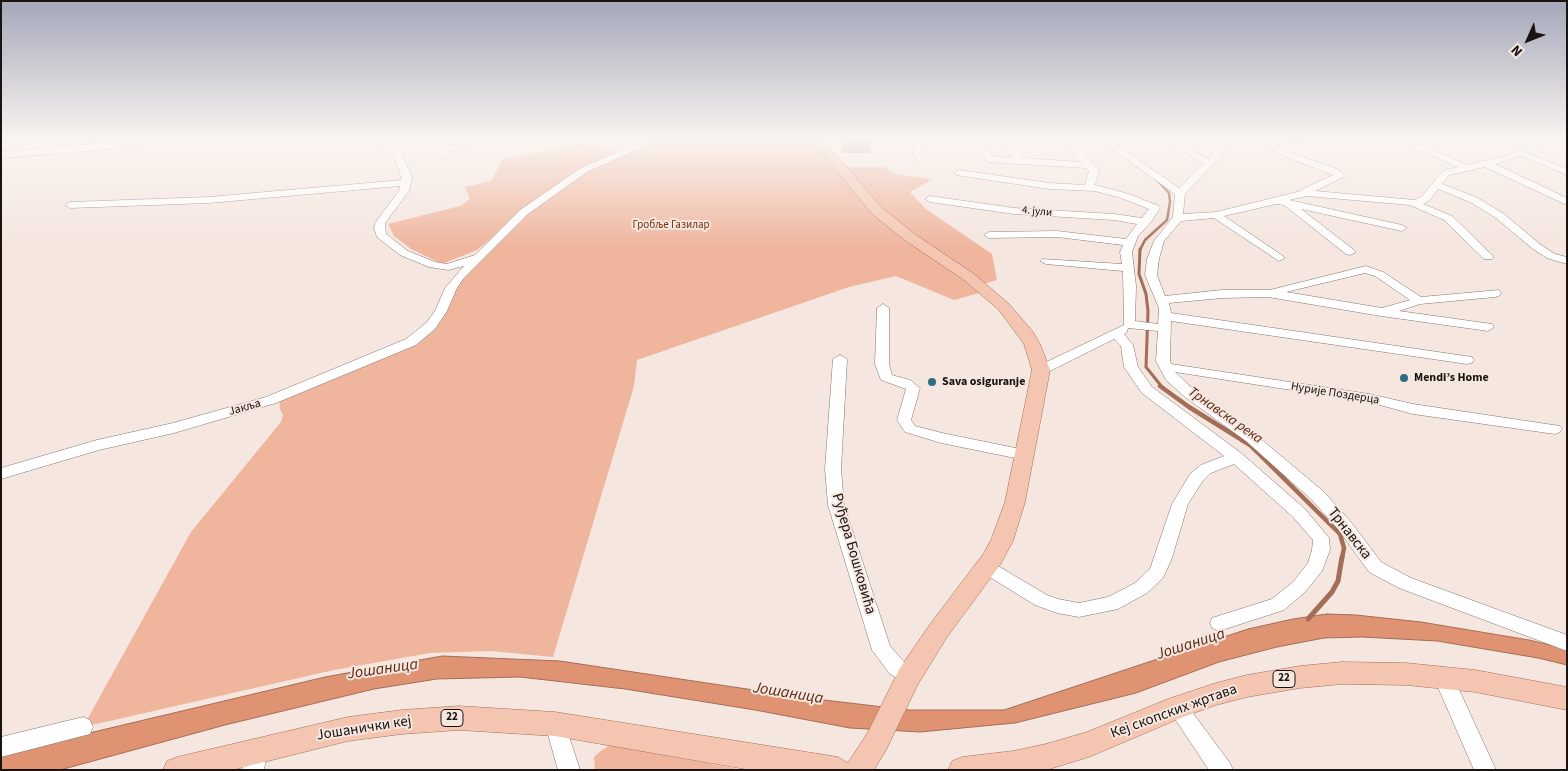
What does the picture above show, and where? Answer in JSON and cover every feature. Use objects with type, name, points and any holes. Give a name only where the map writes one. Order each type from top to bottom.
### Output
[{"type":"main road","points":[[847,176],[877,211],[911,238],[969,277],[1004,307],[1025,332],[1032,344],[1041,370],[1011,519],[1002,541],[939,630],[906,684],[877,741],[859,770]]},
{"type":"main road","name":"Кеј скопских жртава","points":[[962,770],[1014,767],[1067,751],[1177,707],[1247,686],[1300,676],[1378,673],[1444,678],[1475,681],[1567,699]]},
{"type":"main road","name":"Јошанички кеј","points":[[177,770],[254,760],[348,729],[402,722],[459,718],[497,718],[555,724],[752,758],[838,770]]},
{"type":"street","points":[[407,176],[404,190],[380,223],[381,235],[404,253],[433,265],[448,267],[477,257]]},
{"type":"street","name":"Јакља","points":[[1,474],[97,445],[174,428],[271,400],[411,342],[431,326],[441,312],[454,283],[477,257],[520,216],[575,176]]},
{"type":"street","points":[[980,176],[1049,186],[1094,188],[1119,194],[1155,208],[1146,222],[1132,235],[1125,259],[1130,286],[1127,327],[1131,367],[1147,390],[1236,457],[1299,512],[1320,538],[1321,550],[1316,566],[1299,587],[1278,605],[1219,623]]},
{"type":"street","points":[[1093,176],[1090,185],[1094,188]]},
{"type":"street","points":[[1156,176],[1180,193]]},
{"type":"street","points":[[1166,367],[1163,361],[1161,324],[1163,300],[1152,281],[1153,259],[1162,234],[1178,218],[1180,193],[1195,176]]},
{"type":"street","points":[[1178,218],[1216,216],[1298,194],[1340,176]]},
{"type":"street","points":[[1414,203],[1426,198],[1444,176]]},
{"type":"street","points":[[1512,176],[1567,202]]},
{"type":"street","points":[[70,205],[226,199],[407,182]]},
{"type":"street","points":[[1437,185],[1474,200],[1500,216],[1537,247],[1551,256],[1567,261]]},
{"type":"street","points":[[1298,194],[1318,193],[1414,203],[1448,218],[1488,257]]},
{"type":"street","name":"4. јули","points":[[930,199],[1006,210],[1123,218],[1146,222]]},
{"type":"street","points":[[1274,200],[1402,228]]},
{"type":"street","points":[[1286,203],[1350,252]]},
{"type":"street","points":[[1216,216],[1280,258]]},
{"type":"street","name":"4. јули","points":[[989,235],[1057,234],[1107,239],[1128,244]]},
{"type":"street","points":[[1046,261],[1127,268]]},
{"type":"street","points":[[1268,294],[1366,270],[1379,274],[1419,300]]},
{"type":"street","points":[[1381,312],[1419,300],[1495,293]]},
{"type":"street","points":[[1163,300],[1215,295],[1268,294],[1488,327]]},
{"type":"street","points":[[883,308],[882,364],[886,377],[905,383],[913,388],[904,420],[910,429],[941,438],[1025,456]]},
{"type":"street","points":[[1041,370],[1127,327],[1161,324],[1467,360]]},
{"type":"street","name":"Руђера Бошковића","points":[[840,359],[833,469],[836,505],[882,650],[897,668],[906,684]]},
{"type":"street","name":"Нурије Поздерца","points":[[1166,367],[1369,398],[1414,409],[1555,430]]},
{"type":"street","name":"Трнавска","points":[[1166,367],[1176,382],[1251,438],[1318,496],[1344,525],[1375,567],[1405,583],[1567,643]]},
{"type":"street","points":[[986,566],[1042,600],[1056,606],[1080,610],[1112,604],[1140,588],[1157,573],[1164,558],[1180,504],[1196,478],[1206,469],[1236,457]]},
{"type":"street","points":[[1444,678],[1485,770]]},
{"type":"street","points":[[1177,707],[1222,770]]},
{"type":"street","points":[[555,724],[569,770]]},
{"type":"street","points":[[1,747],[83,727]]},
{"type":"green space","name":"Гробље Газилар","points":[[494,176],[569,176],[536,202],[577,176],[909,176],[933,179],[910,192],[926,209],[992,254],[997,280],[980,285],[986,291],[954,300],[896,276],[849,287],[637,360],[634,386],[553,657],[491,651],[430,653],[334,670],[83,727],[191,532],[281,422],[283,415],[280,409],[279,397],[418,338],[449,292],[522,213],[477,250],[442,264],[411,249],[394,236],[388,224],[460,206],[470,199],[465,187],[491,181]]},
{"type":"green space","points":[[611,745],[743,770],[595,770],[594,757]]},
{"type":"water","name":"Јошаница","points":[[1327,614],[1421,622],[1529,640],[1567,649],[1567,665],[1538,658],[1437,641],[1362,637],[1324,638],[1277,647],[1219,662],[1136,693],[1015,723],[920,732],[850,728],[755,710],[625,689],[520,677],[437,679],[374,689],[225,725],[60,770],[1,770],[1,754],[325,677],[442,656],[560,661],[807,698],[909,710],[1004,710],[1248,629]]},
{"type":"waterway","name":"Трнавска река","points":[[1140,250],[1145,240],[1167,220],[1170,202],[1169,193],[1156,179]]},
{"type":"waterway","name":"Трнавска река","points":[[1140,249],[1139,274],[1146,294],[1148,311],[1146,367],[1162,387]]},
{"type":"waterway","name":"Трнавска река","points":[[1160,386],[1189,407],[1250,445],[1340,534],[1344,548],[1342,558]]},
{"type":"waterway","name":"Трнавска река","points":[[1308,619],[1332,592],[1338,581],[1342,557]]},
{"type":"place","name":"Mendi’s Home","points":[[1404,378]]},
{"type":"place","name":"Sava osiguranje","points":[[932,382]]}]
